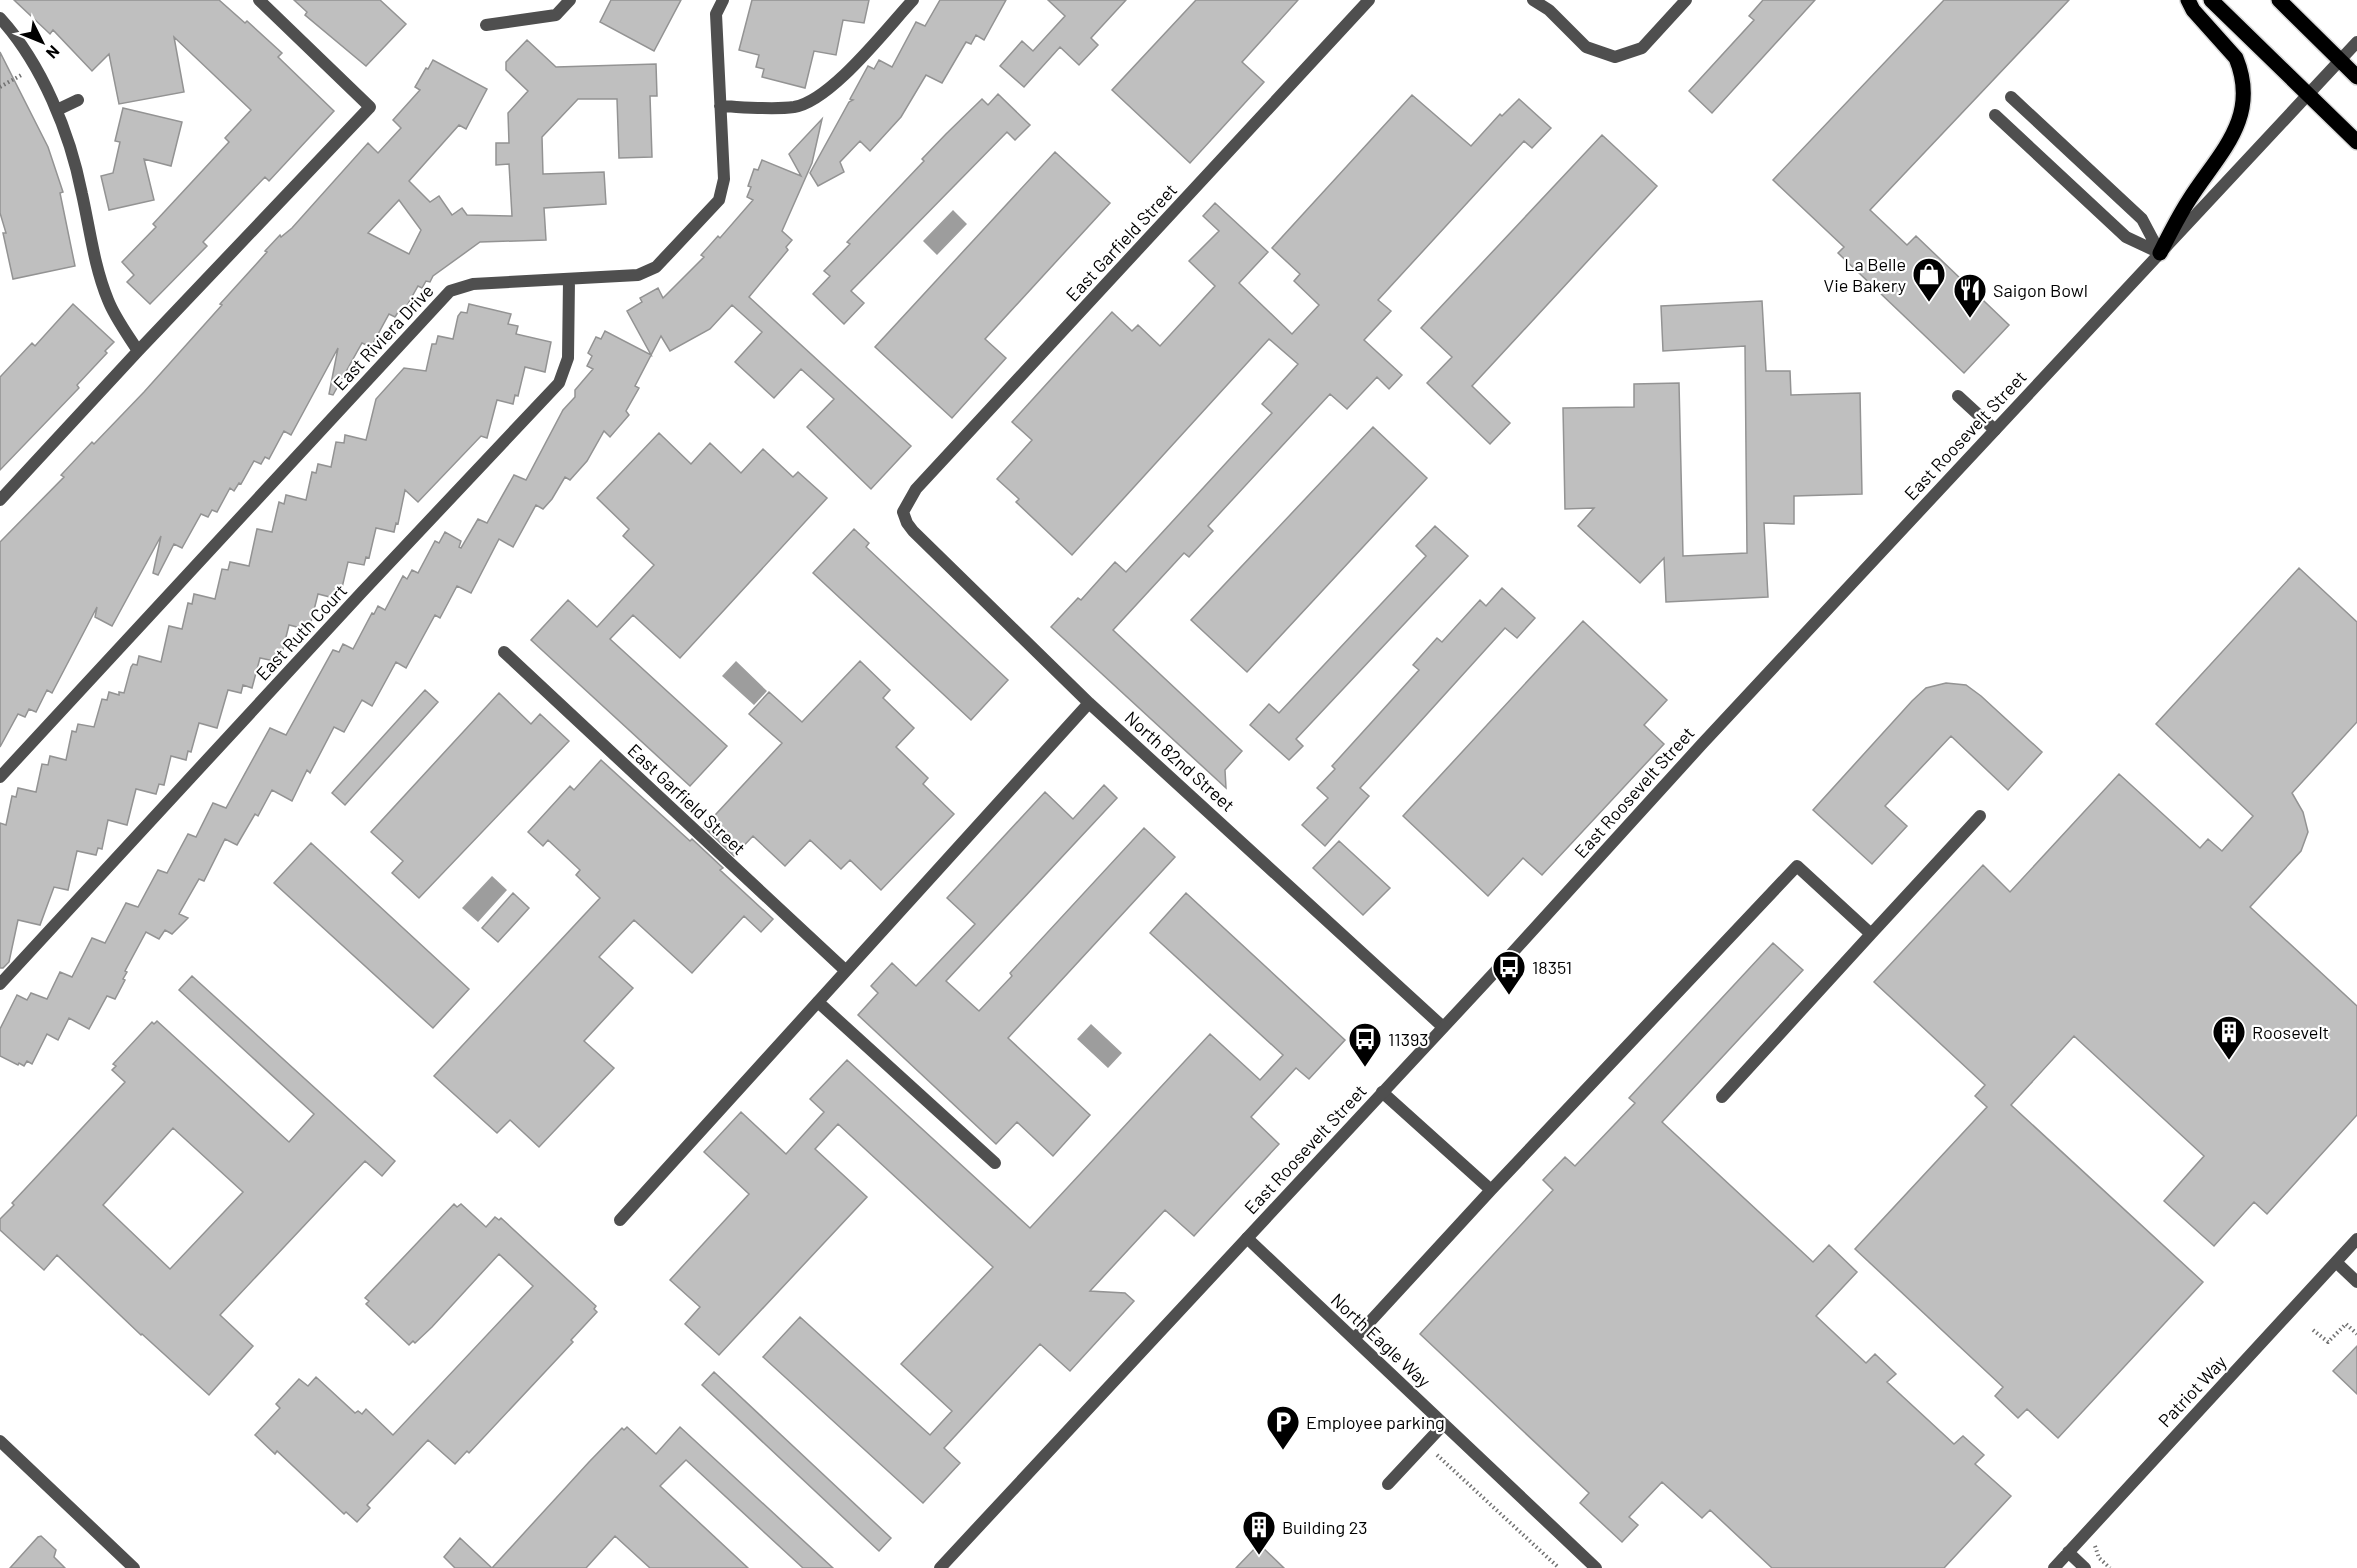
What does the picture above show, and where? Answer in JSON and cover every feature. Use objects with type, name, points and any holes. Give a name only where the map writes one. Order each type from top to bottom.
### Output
[{"type":"main road","points":[[2160,253],[2189,199],[2225,150],[2235,131],[2242,102],[2240,68],[2236,58],[2193,10],[2188,0]]},
{"type":"main road","points":[[2211,0],[2357,142]]},
{"type":"main road","points":[[2279,0],[2357,77]]},
{"type":"street","points":[[0,501],[138,351],[370,107],[259,0]]},
{"type":"street","points":[[486,25],[556,15],[570,0]]},
{"type":"street","name":"East Riviera Drive","points":[[0,777],[450,291],[473,284],[638,275],[656,267],[719,200],[724,179],[716,14],[723,0]]},
{"type":"street","points":[[720,106],[794,107],[813,101],[831,89],[913,0]]},
{"type":"street","name":"East Garfield Street","points":[[903,512],[916,489],[1370,0]]},
{"type":"street","points":[[1533,0],[1549,10],[1586,47],[1614,57],[1642,48],[1686,0]]},
{"type":"street","points":[[0,18],[35,68],[57,110],[82,191],[94,259],[108,302],[138,351]]},
{"type":"street","name":"East Roosevelt Street","points":[[940,1568],[1443,1027],[1702,744],[2357,42]]},
{"type":"street","points":[[2011,97],[2142,219],[2160,253]]},
{"type":"street","points":[[57,110],[78,100]]},
{"type":"street","points":[[1995,115],[2126,237],[2160,253]]},
{"type":"street","name":"East Ruth Court","points":[[0,984],[559,383],[568,358],[568,280]]},
{"type":"street","points":[[1958,396],[1995,430]]},
{"type":"street","name":"North 82nd Street","points":[[903,512],[913,531],[1089,703],[1443,1027]]},
{"type":"street","name":"East Garfield Street","points":[[504,652],[846,971]]},
{"type":"street","points":[[620,1220],[1089,703]]},
{"type":"street","points":[[1722,1097],[1980,816]]},
{"type":"street","points":[[1354,1339],[1491,1190],[1797,866],[1871,934]]},
{"type":"street","points":[[818,1002],[995,1163]]},
{"type":"street","points":[[1382,1092],[1491,1190]]},
{"type":"street","name":"North Eagle Way","points":[[1247,1238],[1596,1568]]},
{"type":"street","name":"Patriot Way","points":[[2054,1568],[2357,1239]]},
{"type":"street","points":[[2336,1262],[2357,1282]]},
{"type":"street","points":[[1388,1484],[1444,1424]]},
{"type":"street","points":[[0,1442],[134,1568]]},
{"type":"street","points":[[2068,1552],[2085,1568]]},
{"type":"path","points":[[0,87],[35,68]]},
{"type":"path","points":[[2313,1330],[2328,1342],[2346,1324],[2357,1334]]},
{"type":"path","points":[[1425,1444],[1558,1568]]},
{"type":"shaded area","points":[[953,210],[967,224],[937,255],[923,241]]},
{"type":"shaded area","points":[[736,661],[767,691],[754,705],[722,676]]},
{"type":"shaded area","points":[[492,876],[507,890],[478,922],[462,908]]},
{"type":"shaded area","points":[[1091,1024],[1122,1053],[1108,1068],[1077,1039]]},
{"type":"building","points":[[14,0],[219,0],[245,23],[247,21],[282,53],[278,57],[334,111],[269,181],[265,177],[203,242],[207,246],[150,304],[127,282],[134,275],[122,262],[156,227],[153,224],[229,142],[225,138],[251,110],[174,37],[184,92],[119,104],[109,54],[92,71],[53,30],[50,34]]},
{"type":"building","points":[[294,0],[380,0],[406,24],[366,66],[305,15],[307,12]]},
{"type":"building","points":[[611,0],[681,0],[654,51],[600,22]]},
{"type":"building","points":[[752,0],[869,0],[864,23],[843,20],[836,55],[814,51],[805,88],[762,77],[764,69],[756,67],[759,55],[739,50]]},
{"type":"building","points":[[940,0],[1006,0],[984,40],[976,35],[971,44],[966,42],[942,83],[926,75],[901,117],[870,151],[860,141],[840,162],[844,172],[818,186],[810,173],[849,102],[853,100],[850,99],[868,66],[874,69],[879,60],[892,67],[916,22],[925,26]]},
{"type":"building","points":[[1048,0],[1126,0],[1091,38],[1098,45],[1079,65],[1060,47],[1024,87],[1000,66],[1022,41],[1033,51],[1065,16]]},
{"type":"building","points":[[1196,0],[1298,0],[1242,62],[1264,82],[1190,163],[1112,90]]},
{"type":"building","points":[[1763,0],[1815,0],[1712,113],[1689,91],[1754,20],[1749,16]]},
{"type":"building","points":[[1944,0],[2069,0],[1870,210],[1907,245],[1916,236],[2009,325],[1964,373],[1838,253],[1844,247],[1773,180]]},
{"type":"building","points":[[527,40],[556,67],[656,64],[657,96],[650,96],[652,157],[619,158],[617,99],[578,99],[542,137],[543,174],[604,172],[606,204],[544,208],[546,240],[480,242],[433,276],[430,282],[426,281],[422,288],[418,286],[405,309],[400,309],[395,317],[389,314],[371,347],[362,343],[333,395],[329,394],[338,348],[291,435],[284,431],[269,459],[265,457],[261,464],[254,461],[241,484],[239,483],[234,491],[230,488],[217,512],[212,510],[208,517],[201,514],[182,548],[174,544],[158,575],[153,573],[161,536],[112,626],[95,617],[97,607],[52,693],[47,690],[36,712],[29,709],[25,717],[18,714],[0,747],[0,542],[64,477],[61,475],[92,442],[94,444],[144,392],[222,305],[220,304],[267,252],[265,251],[280,235],[281,237],[292,228],[368,143],[378,153],[401,128],[393,120],[420,90],[415,87],[433,60],[487,89],[466,129],[459,125],[409,181],[430,202],[439,196],[452,215],[462,208],[467,215],[512,216],[509,164],[496,165],[496,143],[509,143],[508,113],[528,91],[506,70],[506,62]],"holes":[[[399,200],[421,230],[409,254],[368,233]]]},
{"type":"building","points":[[0,52],[48,147],[63,192],[60,193],[75,266],[13,279],[3,233],[6,233],[0,213]]},
{"type":"building","points":[[998,94],[1030,125],[1015,140],[1007,132],[851,291],[864,303],[844,324],[813,294],[830,276],[824,271],[850,244],[847,242],[924,161],[922,159],[946,134],[982,99],[988,105]]},
{"type":"building","points":[[1412,95],[1471,146],[1500,114],[1502,116],[1519,99],[1551,128],[1532,148],[1524,141],[1378,300],[1391,311],[1364,340],[1402,375],[1389,389],[1377,377],[1347,409],[1330,394],[1208,526],[1213,531],[1189,557],[1184,553],[1113,630],[1242,751],[1225,770],[1226,788],[1051,627],[1078,598],[1081,600],[1115,562],[1126,572],[1272,413],[1262,404],[1298,364],[1269,339],[1072,555],[1016,502],[1019,499],[997,479],[1032,440],[1012,422],[1112,312],[1132,331],[1138,325],[1160,346],[1215,286],[1189,261],[1219,231],[1203,216],[1215,203],[1268,252],[1239,283],[1292,334],[1319,305],[1294,281],[1300,274],[1272,248]]},
{"type":"building","points":[[123,108],[182,122],[171,166],[144,159],[154,200],[109,210],[101,176],[113,173],[120,142],[115,141]]},
{"type":"building","points":[[822,119],[812,163],[782,231],[792,240],[786,247],[788,250],[749,297],[911,446],[871,489],[807,427],[834,399],[801,369],[774,398],[735,362],[762,332],[732,305],[710,329],[670,351],[661,336],[635,386],[639,388],[626,411],[629,415],[610,437],[604,431],[587,461],[570,480],[565,477],[543,509],[536,505],[513,547],[499,539],[471,593],[457,586],[440,618],[435,615],[406,668],[396,662],[372,706],[362,700],[344,732],[334,727],[310,773],[307,770],[292,801],[272,790],[258,816],[255,814],[237,845],[225,839],[204,881],[199,879],[179,914],[188,918],[172,934],[165,930],[159,939],[146,932],[125,971],[127,972],[123,979],[125,980],[115,999],[107,996],[89,1029],[69,1018],[58,1040],[47,1034],[32,1064],[27,1061],[24,1066],[19,1063],[18,1065],[0,1056],[0,1029],[17,995],[27,1000],[31,993],[47,999],[60,972],[72,977],[92,938],[105,943],[126,903],[138,907],[158,870],[167,873],[188,834],[196,837],[213,803],[226,808],[270,728],[286,735],[333,650],[339,652],[343,644],[353,649],[372,613],[374,614],[378,606],[385,610],[403,576],[407,579],[412,570],[418,573],[435,541],[439,543],[445,532],[461,541],[459,547],[461,548],[478,519],[487,523],[514,475],[526,480],[563,410],[575,397],[575,390],[593,369],[587,366],[592,356],[588,353],[596,337],[601,339],[605,331],[651,355],[627,311],[642,302],[640,298],[658,288],[663,298],[704,257],[701,255],[718,236],[720,238],[753,200],[747,197],[751,187],[748,186],[754,169],[758,170],[762,160],[801,176],[789,154]]},
{"type":"building","points":[[1602,135],[1657,186],[1472,386],[1510,423],[1490,444],[1427,383],[1452,357],[1421,328]]},
{"type":"building","points":[[1055,152],[1110,203],[985,339],[1006,358],[952,418],[875,347]]},
{"type":"building","points":[[1762,301],[1766,371],[1790,371],[1791,395],[1860,393],[1862,494],[1794,496],[1794,524],[1764,523],[1768,597],[1666,602],[1664,558],[1640,583],[1578,526],[1594,508],[1565,509],[1563,408],[1634,407],[1634,384],[1679,383],[1683,556],[1747,553],[1745,346],[1663,351],[1661,306]]},
{"type":"building","points":[[73,304],[114,342],[105,351],[107,353],[77,385],[79,388],[0,470],[0,377],[32,343],[35,346]]},
{"type":"building","points":[[469,304],[511,314],[508,324],[518,326],[516,334],[551,342],[545,372],[525,367],[518,396],[515,395],[513,404],[497,400],[487,438],[481,436],[418,502],[405,490],[398,524],[396,523],[394,532],[376,528],[369,558],[366,557],[364,565],[348,562],[341,592],[335,590],[334,598],[318,594],[309,630],[289,625],[281,657],[276,656],[274,661],[260,658],[252,688],[243,685],[241,693],[228,690],[217,728],[199,723],[191,752],[188,751],[186,760],[171,756],[164,785],[159,784],[156,794],[136,789],[127,825],[108,820],[102,849],[98,848],[96,855],[77,851],[68,890],[54,887],[40,925],[18,920],[9,962],[0,968],[0,823],[6,825],[12,796],[16,797],[18,788],[36,792],[42,764],[48,765],[50,756],[66,760],[72,731],[76,732],[78,724],[94,727],[102,699],[107,700],[109,692],[119,695],[119,692],[124,693],[131,667],[133,664],[137,665],[139,656],[161,662],[169,626],[182,629],[188,603],[192,604],[194,594],[215,599],[222,569],[228,570],[230,562],[249,566],[257,529],[272,532],[279,502],[284,504],[286,495],[306,500],[312,472],[316,473],[318,464],[331,467],[336,442],[344,443],[345,435],[366,440],[376,399],[404,368],[426,371],[432,344],[436,344],[438,336],[453,339],[458,316],[461,312],[467,313]]},
{"type":"building","points":[[1373,427],[1427,478],[1247,672],[1191,620]]},
{"type":"building","points":[[659,433],[691,464],[710,443],[741,473],[763,449],[793,477],[798,472],[827,498],[680,658],[633,615],[610,639],[727,746],[690,786],[531,640],[568,600],[597,627],[654,565],[623,536],[629,529],[597,498]]},
{"type":"building","points":[[1435,526],[1468,556],[1296,739],[1303,746],[1289,760],[1250,725],[1269,704],[1279,713],[1426,556],[1416,546]]},
{"type":"building","points":[[854,529],[869,543],[866,547],[1008,680],[971,720],[813,573]]},
{"type":"building","points":[[2299,568],[2357,622],[2357,722],[2292,793],[2303,812],[2308,832],[2301,851],[2250,907],[2357,1006],[2357,1115],[2267,1214],[2254,1202],[2214,1246],[2164,1201],[2204,1156],[2074,1036],[2011,1105],[2203,1282],[2058,1438],[2027,1409],[2018,1418],[1995,1396],[2003,1387],[1855,1249],[1987,1107],[1975,1096],[1985,1085],[1874,982],[1983,865],[2010,892],[2119,774],[2200,848],[2208,839],[2222,851],[2253,816],[2156,724]]},
{"type":"building","points":[[1502,588],[1535,618],[1517,638],[1505,628],[1360,788],[1369,796],[1325,846],[1302,825],[1328,798],[1317,788],[1335,769],[1332,766],[1419,670],[1413,665],[1437,638],[1442,642],[1480,600],[1486,606]]},
{"type":"building","points":[[1583,621],[1667,700],[1644,725],[1664,744],[1542,875],[1523,858],[1488,896],[1403,816]]},
{"type":"building","points":[[860,661],[890,690],[883,698],[914,728],[896,747],[928,778],[923,784],[954,814],[881,890],[850,860],[841,869],[810,840],[785,866],[753,836],[734,856],[704,827],[782,743],[749,714],[769,692],[802,722]]},
{"type":"building","points":[[1946,683],[1966,685],[2042,752],[2008,790],[1951,736],[1885,806],[1907,826],[1872,864],[1813,810],[1912,701],[1926,688]]},
{"type":"building","points":[[425,690],[438,702],[345,805],[332,793]]},
{"type":"building","points":[[499,693],[531,724],[540,714],[569,741],[419,898],[392,873],[403,861],[371,832]]},
{"type":"building","points":[[601,760],[690,841],[692,839],[723,868],[720,870],[773,919],[761,932],[744,916],[692,973],[634,920],[599,957],[633,988],[584,1041],[614,1068],[539,1147],[510,1120],[497,1133],[434,1076],[600,898],[576,875],[580,870],[548,840],[543,846],[528,832],[570,786],[574,790]]},
{"type":"building","points":[[1104,785],[1117,798],[946,981],[979,1011],[1012,976],[1010,973],[1144,828],[1175,857],[1008,1038],[1090,1115],[1053,1156],[1017,1122],[996,1144],[858,1015],[878,993],[871,986],[892,963],[916,986],[975,924],[947,898],[1045,792],[1073,819]]},
{"type":"building","points":[[1339,841],[1390,888],[1363,915],[1313,868]]},
{"type":"building","points":[[311,843],[469,989],[433,1028],[274,883]]},
{"type":"building","points":[[513,893],[529,908],[498,942],[482,928]]},
{"type":"building","points":[[1186,893],[1345,1040],[1309,1079],[1296,1068],[1251,1117],[1279,1144],[1194,1236],[1165,1210],[1090,1291],[1125,1293],[1134,1301],[1070,1371],[1040,1344],[944,1448],[960,1463],[923,1503],[763,1357],[800,1317],[930,1435],[952,1411],[901,1364],[993,1267],[838,1124],[815,1149],[867,1197],[719,1355],[685,1324],[700,1307],[670,1280],[749,1194],[704,1152],[741,1112],[786,1154],[824,1112],[810,1099],[847,1060],[1030,1228],[1210,1034],[1260,1080],[1283,1055],[1150,933]]},
{"type":"building","points":[[1773,943],[1803,970],[1662,1122],[1813,1262],[1829,1245],[1857,1272],[1816,1316],[1866,1363],[1875,1354],[1896,1374],[1887,1382],[1954,1444],[1963,1436],[1984,1455],[1975,1464],[2011,1496],[1944,1568],[1772,1568],[1710,1510],[1702,1518],[1662,1482],[1629,1517],[1638,1525],[1622,1542],[1580,1503],[1589,1493],[1420,1334],[1553,1190],[1543,1180],[1565,1157],[1575,1166],[1635,1103],[1629,1098]]},
{"type":"building","points":[[192,976],[395,1161],[382,1176],[365,1161],[220,1315],[253,1346],[209,1395],[141,1335],[57,1255],[44,1270],[0,1230],[0,1219],[14,1205],[12,1203],[125,1082],[112,1070],[116,1066],[113,1064],[152,1022],[154,1024],[157,1021],[289,1142],[314,1114],[179,990]],"holes":[[[173,1128],[243,1192],[170,1269],[103,1205]]]},
{"type":"building","points":[[454,1204],[457,1207],[461,1204],[486,1227],[495,1217],[499,1220],[501,1218],[596,1306],[594,1309],[597,1312],[571,1340],[573,1342],[469,1453],[467,1451],[455,1464],[428,1440],[367,1505],[370,1508],[357,1522],[346,1512],[344,1514],[277,1451],[275,1454],[255,1435],[280,1408],[276,1404],[299,1379],[308,1386],[316,1377],[355,1413],[358,1411],[362,1414],[366,1409],[393,1435],[533,1286],[499,1254],[432,1327],[415,1343],[413,1341],[409,1345],[366,1304],[369,1301],[365,1298]]},
{"type":"building","points":[[2357,1346],[2357,1394],[2333,1371]]},
{"type":"building","points":[[714,1372],[891,1538],[879,1551],[702,1385]]},
{"type":"building","points":[[627,1427],[656,1454],[680,1427],[833,1568],[803,1568],[686,1460],[660,1486],[748,1568],[650,1568],[615,1536],[586,1568],[492,1568],[622,1428],[624,1430]]},
{"type":"building","points":[[41,1536],[56,1550],[54,1557],[65,1568],[10,1568],[38,1537]]},
{"type":"building","points":[[460,1538],[492,1568],[455,1568],[444,1557]]},
{"type":"building","name":"Building 23","points":[[1259,1544],[1284,1568],[1236,1568]]},
{"type":"place","name":"La Belle Vie Bakery","points":[[1929,303]]},
{"type":"place","name":"Saigon Bowl","points":[[1970,319]]},
{"type":"place","name":"18351","points":[[1509,996]]},
{"type":"place","name":"Roosevelt","points":[[2229,1061]]},
{"type":"place","name":"11393","points":[[1365,1068]]},
{"type":"place","name":"Employee parking","points":[[1283,1451]]},
{"type":"place","name":"Building 23","points":[[1259,1556]]}]
